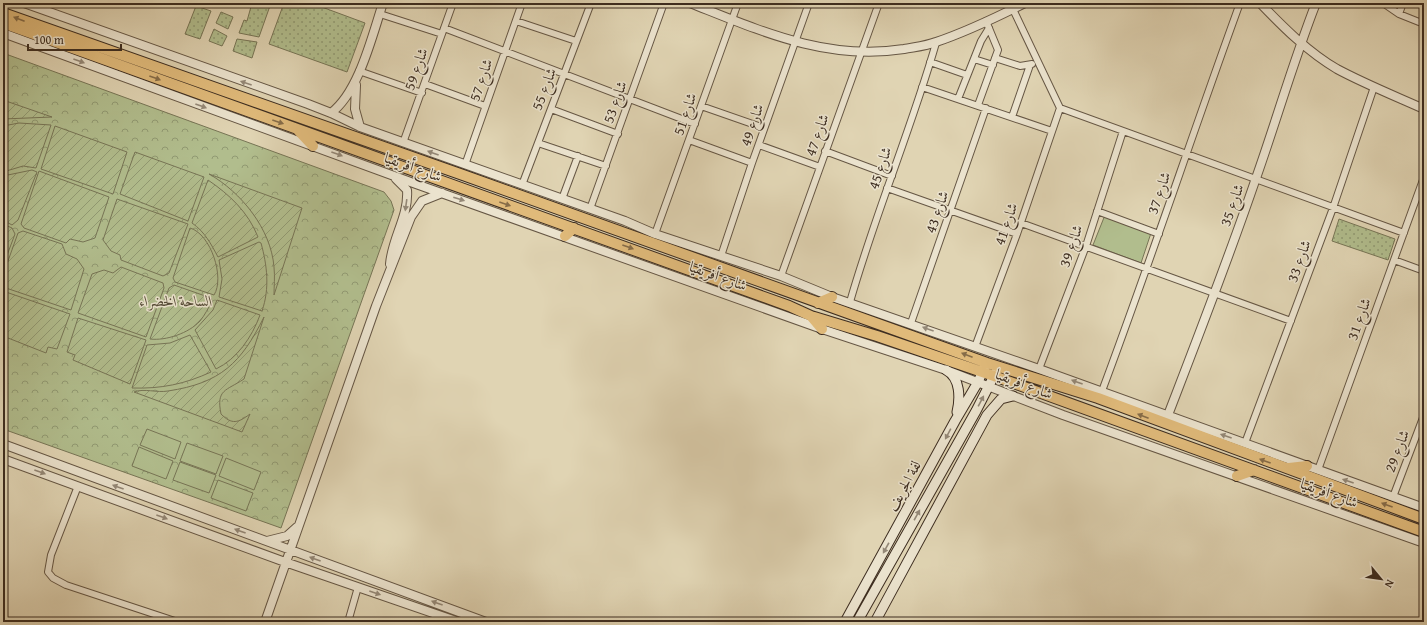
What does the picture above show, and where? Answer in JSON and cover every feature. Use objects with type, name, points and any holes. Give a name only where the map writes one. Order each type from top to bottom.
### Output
[{"type":"highway","name":"شارع أفريقيا","points":[[3,13],[987,363],[1098,398],[1286,469],[1424,518]]},
{"type":"highway","name":"شارع أفريقيا","points":[[3,23],[296,128],[436,181],[574,228],[789,306],[811,316],[877,336],[980,378],[994,376],[1424,532]]},
{"type":"highway","points":[[296,128],[314,146]]},
{"type":"highway","points":[[565,236],[574,228]]},
{"type":"highway","points":[[684,269],[688,256]]},
{"type":"highway","points":[[818,303],[832,297]]},
{"type":"highway","points":[[811,316],[822,329]]},
{"type":"highway","points":[[1286,469],[1307,466]]},
{"type":"highway","points":[[1237,476],[1254,470]]},
{"type":"main road","name":"لفة الجريف","points":[[845,622],[987,363]]},
{"type":"main road","points":[[857,622],[999,366]]},
{"type":"main road","points":[[946,370],[953,377],[958,389],[960,400],[955,421]]},
{"type":"main road","points":[[875,622],[987,415],[1001,399],[1012,396]]},
{"type":"street","name":"شارع أفريقيا","points":[[24,3],[331,113],[360,128],[590,209],[655,234],[781,276],[832,297],[911,323],[1424,508]]},
{"type":"street","points":[[331,113],[340,106],[348,96],[356,80],[383,3]]},
{"type":"street","name":"شارع 59","points":[[403,143],[453,3]]},
{"type":"street","name":"شارع 57","points":[[465,165],[522,3]]},
{"type":"street","name":"شارع 55","points":[[522,185],[591,3]]},
{"type":"street","name":"شارع 53","points":[[590,209],[664,3]]},
{"type":"street","points":[[690,3],[795,41],[830,50],[861,52],[887,51],[936,43],[987,25],[1011,6],[1025,3]]},
{"type":"street","name":"شارع 51","points":[[655,234],[738,3]]},
{"type":"street","name":"شارع 49","points":[[721,256],[764,128],[809,3]]},
{"type":"street","name":"شارع 47","points":[[781,276],[879,3]]},
{"type":"street","name":"شارع 37","points":[[1102,392],[1147,269],[1186,152],[1240,3]]},
{"type":"street","points":[[1260,3],[1300,42],[1336,68],[1374,88],[1424,109]]},
{"type":"street","name":"شارع 35","points":[[1168,415],[1215,294],[1256,180],[1300,42],[1316,3]]},
{"type":"street","points":[[1383,3],[1399,14],[1424,24]]},
{"type":"street","points":[[1399,14],[1403,3]]},
{"type":"street","points":[[1011,6],[1060,108],[1186,152],[1256,180],[1404,233]]},
{"type":"street","points":[[380,14],[443,31],[505,51],[695,124]]},
{"type":"street","points":[[516,21],[576,41]]},
{"type":"street","points":[[958,99],[987,25]]},
{"type":"street","points":[[978,106],[994,61],[997,47],[987,25]]},
{"type":"street","name":"شارع أفريقيا","points":[[3,33],[442,194],[565,236],[822,329],[946,370],[980,378],[989,386],[1012,396],[1424,543]]},
{"type":"street","name":"شارع 45","points":[[850,302],[864,252],[892,176],[936,43]]},
{"type":"street","points":[[974,59],[1020,66],[1030,65],[1037,61]]},
{"type":"street","points":[[930,62],[967,75]]},
{"type":"street","points":[[1012,117],[1030,65]]},
{"type":"street","points":[[359,71],[422,93]]},
{"type":"street","points":[[356,80],[355,109],[360,128]]},
{"type":"street","points":[[425,84],[485,106]]},
{"type":"street","points":[[922,87],[1052,131]]},
{"type":"street","name":"شارع 33","points":[[1245,443],[1333,208],[1374,88]]},
{"type":"street","points":[[701,106],[764,128]]},
{"type":"street","name":"شارع 43","points":[[911,323],[986,108]]},
{"type":"street","name":"شارع 41","points":[[976,347],[1021,223],[1060,108]]},
{"type":"street","points":[[551,109],[618,134]]},
{"type":"street","name":"شارع 39","points":[[1039,369],[1086,246],[1123,131]]},
{"type":"street","points":[[689,140],[752,163]]},
{"type":"street","points":[[538,142],[606,166]]},
{"type":"street","points":[[759,145],[820,167]]},
{"type":"street","points":[[825,151],[892,176]]},
{"type":"street","points":[[562,199],[578,156]]},
{"type":"street","points":[[389,174],[402,183],[407,190],[407,208],[391,254],[390,271]]},
{"type":"street","name":"شارع 31","points":[[1318,470],[1404,233],[1422,190],[1424,177]]},
{"type":"street","points":[[887,188],[1017,234]]},
{"type":"street","points":[[265,622],[285,562],[390,271],[415,210],[426,198],[442,194]]},
{"type":"street","points":[[1097,211],[1159,234]]},
{"type":"street","points":[[1021,223],[1291,321]]},
{"type":"street","points":[[1394,260],[1424,271]]},
{"type":"street","name":"شارع 29","points":[[1393,497],[1422,425],[1424,415]]},
{"type":"street","points":[[3,444],[290,550],[458,610],[486,622]]},
{"type":"street","points":[[3,458],[285,562],[457,621],[458,610]]},
{"type":"street","points":[[78,486],[51,555],[48,572],[53,578],[66,585],[178,622]]},
{"type":"street","points":[[266,541],[287,536],[298,527]]},
{"type":"street","points":[[348,622],[358,587]]},
{"type":"green space","points":[[252,3],[271,3],[259,37],[239,33],[244,20],[247,21]]},
{"type":"green space","points":[[284,3],[311,3],[365,23],[347,72],[269,44]]},
{"type":"green space","points":[[196,6],[211,11],[200,39],[185,34]]},
{"type":"green space","points":[[221,12],[233,17],[228,29],[216,23]]},
{"type":"green space","points":[[214,29],[227,36],[222,46],[209,41]]},
{"type":"green space","points":[[237,39],[257,42],[252,58],[233,51]]},
{"type":"green space","name":"الساحة الخضراء","points":[[3,53],[384,192],[391,201],[394,210],[281,528],[3,429]]},
{"type":"green space","points":[[3,100],[52,117],[3,119]]},
{"type":"green space","points":[[19,123],[51,125],[36,168],[23,166],[3,172],[3,126]]},
{"type":"green space","points":[[55,126],[127,152],[113,194],[41,169]]},
{"type":"green space","points":[[135,152],[204,177],[188,221],[120,194]]},
{"type":"green space","points":[[32,170],[37,172],[18,220],[12,225],[3,220],[3,176]]},
{"type":"green space","points":[[39,171],[109,197],[95,238],[83,242],[70,239],[66,243],[24,228],[21,224]]},
{"type":"green space","points":[[209,174],[302,208],[274,295],[272,253],[261,226],[243,201]]},
{"type":"green space","points":[[208,180],[238,205],[254,228],[258,237],[218,257],[204,234],[192,223]]},
{"type":"green space","points":[[117,199],[188,224],[169,273],[163,276],[121,260],[120,255],[111,251],[103,240]]},
{"type":"green space","points":[[1105,215],[1151,233],[1141,263],[1093,245]]},
{"type":"green space","points":[[1339,219],[1395,239],[1388,260],[1332,241]]},
{"type":"green space","points":[[3,224],[12,228],[15,234],[3,266]]},
{"type":"green space","points":[[190,228],[198,232],[204,239],[210,247],[214,257],[218,278],[214,295],[175,282],[173,278]]},
{"type":"green space","points":[[23,231],[62,244],[66,254],[77,259],[84,269],[71,310],[3,287],[3,275],[18,233]]},
{"type":"green space","points":[[259,242],[261,243],[263,251],[267,277],[266,294],[262,311],[219,297],[222,279],[219,260]]},
{"type":"green space","points":[[121,267],[163,283],[164,288],[146,337],[78,313],[92,274],[104,270],[113,273]]},
{"type":"green space","points":[[174,285],[211,298],[212,302],[200,321],[190,329],[163,339],[150,339],[169,288]]},
{"type":"green space","points":[[3,291],[70,314],[57,349],[48,347],[46,353],[3,336]]},
{"type":"green space","points":[[217,300],[260,315],[253,331],[243,346],[224,365],[216,369],[195,330],[213,310]]},
{"type":"green space","points":[[264,317],[244,379],[227,389],[221,395],[220,400],[221,414],[228,420],[235,422],[250,414],[242,432],[134,392],[142,390],[168,391],[202,383],[216,376],[237,359],[247,347]]},
{"type":"green space","points":[[78,318],[146,340],[130,384],[73,360],[75,355],[67,352]]},
{"type":"green space","points":[[190,335],[211,372],[192,380],[173,385],[153,388],[132,388],[147,345],[170,343]]},
{"type":"green space","points":[[147,429],[181,442],[175,459],[140,445]]},
{"type":"green space","points":[[187,443],[223,456],[216,474],[180,461]]},
{"type":"green space","points":[[139,447],[173,461],[166,479],[132,466]]},
{"type":"green space","points":[[226,458],[261,472],[254,490],[219,476]]},
{"type":"green space","points":[[180,462],[216,475],[209,493],[173,480]]},
{"type":"green space","points":[[218,480],[253,493],[246,511],[211,498]]}]
